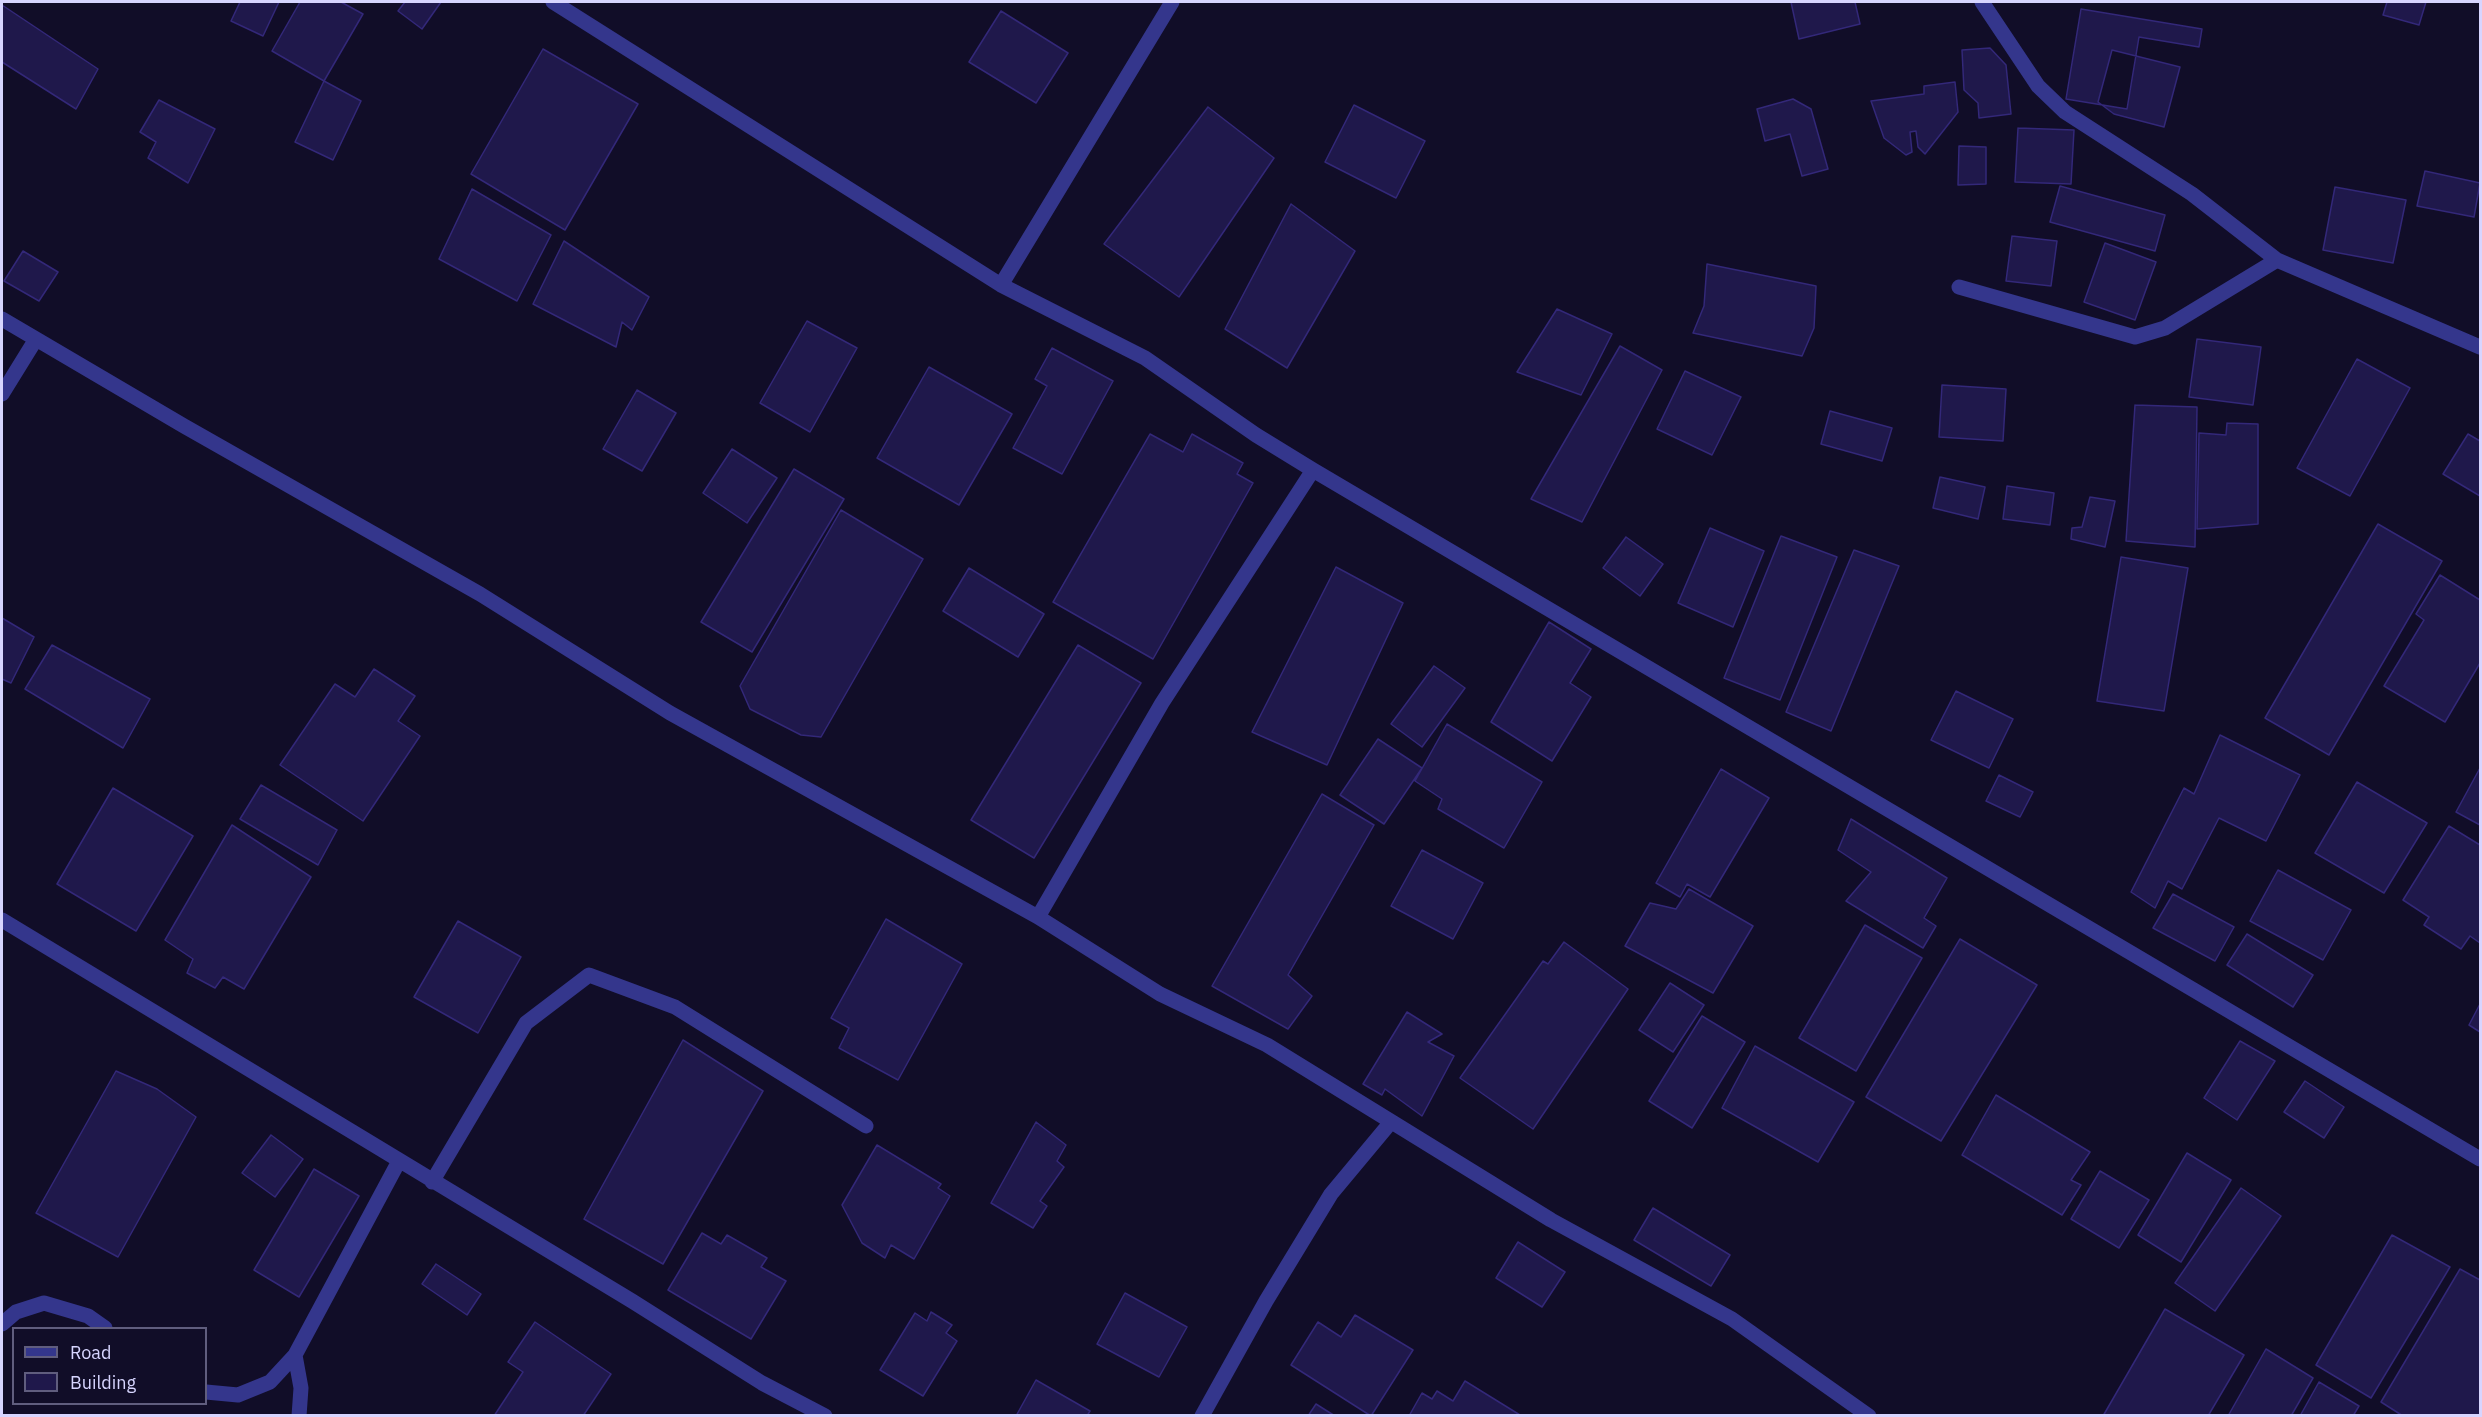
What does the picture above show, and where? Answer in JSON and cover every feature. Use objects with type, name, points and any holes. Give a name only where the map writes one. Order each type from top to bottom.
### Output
[{"type":"street","points":[[553,2],[1001,285],[1145,358],[1256,435],[1313,470],[2481,1159]]},
{"type":"street","points":[[1001,285],[1172,2]]},
{"type":"street","points":[[1982,2],[2038,86],[2065,112],[2192,194],[2277,260],[2481,347]]},
{"type":"street","points":[[1959,287],[2134,337],[2165,328],[2277,260]]},
{"type":"street","points":[[2,319],[480,594],[670,713],[1038,917],[1160,994],[1267,1045],[1551,1220],[1732,1319],[1869,1416]]},
{"type":"street","points":[[2,394],[36,339]]},
{"type":"street","points":[[1038,917],[1162,703],[1313,470]]},
{"type":"street","points":[[2,920],[632,1301],[762,1383],[825,1416]]},
{"type":"street","points":[[432,1182],[526,1023],[589,975],[675,1007],[866,1125]]},
{"type":"street","points":[[1202,1416],[1266,1301],[1331,1194],[1391,1122]]},
{"type":"street","points":[[207,1392],[238,1395],[270,1382],[295,1355],[399,1161]]},
{"type":"street","points":[[2,1324],[16,1312],[44,1303],[88,1316],[102,1327]]},
{"type":"street","points":[[295,1355],[301,1388],[298,1416]]},
{"type":"building","points":[[240,2],[279,2],[263,36],[231,21]]},
{"type":"building","points":[[300,2],[341,2],[363,14],[324,81],[272,51]]},
{"type":"building","points":[[405,2],[441,2],[422,29],[398,11]]},
{"type":"building","points":[[1791,2],[1855,2],[1860,24],[1799,39]]},
{"type":"building","points":[[2387,2],[2426,2],[2419,25],[2383,15]]},
{"type":"building","points":[[2,5],[98,69],[76,109],[2,62]]},
{"type":"building","points":[[2081,9],[2202,29],[2199,47],[2139,37],[2127,109],[2066,99]]},
{"type":"building","points":[[1001,11],[1068,53],[1036,103],[969,62]]},
{"type":"building","points":[[1990,48],[2006,65],[2011,114],[1979,118],[1978,103],[1964,90],[1962,50]]},
{"type":"building","points":[[543,49],[638,104],[565,230],[471,174]]},
{"type":"building","points":[[2112,50],[2180,67],[2164,127],[2114,114],[2098,102]]},
{"type":"building","points":[[324,81],[361,101],[333,160],[295,142]]},
{"type":"building","points":[[1955,82],[1958,112],[1925,154],[1918,147],[1916,131],[1910,132],[1912,152],[1906,155],[1884,138],[1871,101],[1924,94],[1924,86]]},
{"type":"building","points":[[1793,99],[1811,109],[1828,169],[1802,176],[1790,134],[1765,141],[1757,109]]},
{"type":"building","points":[[159,100],[215,129],[188,183],[148,158],[156,142],[140,132]]},
{"type":"building","points":[[1354,105],[1425,141],[1396,198],[1325,162]]},
{"type":"building","points":[[1208,107],[1274,158],[1179,297],[1104,244]]},
{"type":"building","points":[[2018,128],[2074,130],[2071,184],[2015,182]]},
{"type":"building","points":[[1959,146],[1986,147],[1986,184],[1958,185]]},
{"type":"building","points":[[2425,171],[2480,183],[2474,217],[2417,206]]},
{"type":"building","points":[[2060,186],[2165,215],[2155,251],[2050,222]]},
{"type":"building","points":[[2335,187],[2406,200],[2393,263],[2323,250]]},
{"type":"building","points":[[472,189],[551,235],[517,301],[439,259]]},
{"type":"building","points":[[1291,204],[1355,251],[1287,368],[1225,329]]},
{"type":"building","points":[[2012,236],[2057,241],[2051,286],[2006,281]]},
{"type":"building","points":[[564,241],[649,297],[632,330],[622,322],[616,347],[533,304]]},
{"type":"building","points":[[2105,243],[2156,262],[2135,320],[2084,302]]},
{"type":"building","points":[[23,251],[58,272],[39,301],[4,281]]},
{"type":"building","points":[[1707,264],[1816,286],[1814,328],[1802,356],[1693,333],[1704,306]]},
{"type":"building","points":[[1557,309],[1612,334],[1581,395],[1517,372]]},
{"type":"building","points":[[807,321],[857,348],[810,432],[760,403]]},
{"type":"building","points":[[2197,339],[2261,347],[2253,405],[2189,397]]},
{"type":"building","points":[[1620,346],[1662,370],[1582,522],[1531,499]]},
{"type":"building","points":[[1052,348],[1113,381],[1062,474],[1013,448],[1047,386],[1035,379]]},
{"type":"building","points":[[2357,359],[2410,388],[2350,496],[2297,468]]},
{"type":"building","points":[[929,367],[1012,414],[959,505],[877,458]]},
{"type":"building","points":[[1685,371],[1741,397],[1712,455],[1657,429]]},
{"type":"building","points":[[1942,385],[2006,389],[2003,441],[1939,437]]},
{"type":"building","points":[[637,390],[676,413],[642,471],[603,449]]},
{"type":"building","points":[[2135,405],[2197,407],[2195,547],[2126,541]]},
{"type":"building","points":[[1830,411],[1892,428],[1882,461],[1821,444]]},
{"type":"building","points":[[2227,423],[2258,424],[2258,524],[2197,529],[2199,433],[2226,435]]},
{"type":"building","points":[[1150,434],[1183,452],[1192,434],[1243,463],[1237,474],[1253,483],[1153,659],[1053,602]]},
{"type":"building","points":[[2468,434],[2480,441],[2480,496],[2443,474]]},
{"type":"building","points":[[732,449],[777,478],[747,523],[703,493]]},
{"type":"building","points":[[794,469],[844,499],[752,652],[701,622]]},
{"type":"building","points":[[1940,477],[1985,487],[1978,519],[1933,508]]},
{"type":"building","points":[[2007,486],[2054,493],[2050,525],[2003,519]]},
{"type":"building","points":[[2090,497],[2115,501],[2105,547],[2071,539],[2072,528],[2082,527]]},
{"type":"building","points":[[841,510],[923,559],[821,737],[801,735],[750,709],[740,686]]},
{"type":"building","points":[[2378,524],[2442,561],[2329,755],[2265,718]]},
{"type":"building","points":[[1710,528],[1764,551],[1733,627],[1678,603]]},
{"type":"building","points":[[1781,536],[1837,557],[1780,700],[1724,678]]},
{"type":"building","points":[[1626,537],[1663,564],[1640,596],[1603,568]]},
{"type":"building","points":[[1854,550],[1899,566],[1831,731],[1786,712]]},
{"type":"building","points":[[2121,557],[2188,568],[2164,711],[2097,701]]},
{"type":"building","points":[[1336,567],[1403,603],[1327,765],[1252,732]]},
{"type":"building","points":[[969,568],[1044,614],[1018,657],[943,611]]},
{"type":"building","points":[[2440,575],[2480,600],[2480,663],[2445,722],[2384,686],[2424,620],[2416,614]]},
{"type":"building","points":[[2,618],[34,637],[11,683],[2,679]]},
{"type":"building","points":[[1549,622],[1591,649],[1570,683],[1591,697],[1552,761],[1491,722]]},
{"type":"building","points":[[52,645],[150,699],[123,748],[25,689]]},
{"type":"building","points":[[1078,645],[1141,683],[1034,858],[971,820]]},
{"type":"building","points":[[1434,666],[1465,688],[1422,747],[1391,724]]},
{"type":"building","points":[[374,669],[415,696],[398,721],[420,736],[363,821],[280,765],[335,684],[355,697]]},
{"type":"building","points":[[1956,691],[2013,719],[1989,768],[1931,740]]},
{"type":"building","points":[[1447,724],[1542,782],[1504,848],[1438,809],[1442,799],[1415,781]]},
{"type":"building","points":[[2220,735],[2300,775],[2266,841],[2219,818],[2182,889],[2168,881],[2155,908],[2131,892],[2184,788],[2194,794]]},
{"type":"building","points":[[1378,739],[1422,768],[1384,824],[1340,795]]},
{"type":"building","points":[[2480,768],[2480,825],[2456,812]]},
{"type":"building","points":[[1721,769],[1769,798],[1710,897],[1687,884],[1680,897],[1656,883]]},
{"type":"building","points":[[1999,775],[2033,792],[2020,817],[1986,801]]},
{"type":"building","points":[[2357,782],[2427,823],[2384,893],[2315,853]]},
{"type":"building","points":[[261,785],[337,830],[318,865],[240,819]]},
{"type":"building","points":[[113,788],[193,836],[136,931],[57,884]]},
{"type":"building","points":[[1322,794],[1374,825],[1288,975],[1312,996],[1288,1029],[1212,986]]},
{"type":"building","points":[[1851,819],[1947,878],[1924,918],[1936,926],[1923,948],[1846,901],[1871,872],[1838,850]]},
{"type":"building","points":[[232,825],[311,877],[244,989],[223,977],[215,988],[187,973],[193,959],[165,940]]},
{"type":"building","points":[[2449,826],[2480,845],[2480,943],[2470,936],[2461,949],[2424,925],[2429,917],[2403,900]]},
{"type":"building","points":[[1422,850],[1483,883],[1453,939],[1391,906]]},
{"type":"building","points":[[2278,870],[2351,910],[2323,960],[2250,921]]},
{"type":"building","points":[[1689,889],[1753,926],[1713,993],[1625,946],[1650,903],[1676,909]]},
{"type":"building","points":[[2173,894],[2234,927],[2215,961],[2153,928]]},
{"type":"building","points":[[886,919],[962,964],[898,1080],[839,1048],[849,1028],[831,1018]]},
{"type":"building","points":[[458,921],[521,957],[478,1033],[414,997]]},
{"type":"building","points":[[1865,925],[1922,958],[1856,1071],[1799,1038]]},
{"type":"building","points":[[2247,934],[2313,975],[2293,1007],[2227,965]]},
{"type":"building","points":[[1960,939],[2037,985],[1941,1141],[1866,1097]]},
{"type":"building","points":[[1564,942],[1628,989],[1533,1129],[1460,1078],[1543,961],[1548,964]]},
{"type":"building","points":[[1670,983],[1704,1005],[1673,1052],[1639,1030]]},
{"type":"building","points":[[2480,1004],[2480,1032],[2469,1025]]},
{"type":"building","points":[[1407,1012],[1442,1034],[1428,1042],[1454,1056],[1422,1116],[1385,1089],[1382,1095],[1363,1084]]},
{"type":"building","points":[[1702,1016],[1745,1042],[1692,1128],[1649,1101]]},
{"type":"building","points":[[683,1040],[763,1091],[663,1264],[584,1219]]},
{"type":"building","points":[[2240,1041],[2275,1061],[2237,1120],[2204,1098]]},
{"type":"building","points":[[1755,1046],[1854,1102],[1818,1162],[1722,1108]]},
{"type":"building","points":[[116,1071],[157,1089],[196,1117],[118,1257],[36,1213]]},
{"type":"building","points":[[2305,1081],[2344,1107],[2324,1138],[2284,1112]]},
{"type":"building","points":[[1996,1095],[2090,1152],[2071,1180],[2081,1185],[2062,1215],[1962,1155]]},
{"type":"building","points":[[1036,1122],[1066,1145],[1057,1161],[1064,1167],[1040,1201],[1047,1206],[1033,1228],[991,1203]]},
{"type":"building","points":[[271,1135],[303,1159],[275,1197],[242,1173]]},
{"type":"building","points":[[877,1145],[941,1184],[938,1188],[950,1196],[914,1259],[891,1245],[885,1258],[862,1243],[842,1205]]},
{"type":"building","points":[[2187,1153],[2231,1180],[2181,1262],[2138,1235]]},
{"type":"building","points":[[314,1169],[359,1196],[299,1297],[254,1270]]},
{"type":"building","points":[[2100,1171],[2149,1200],[2119,1248],[2071,1219]]},
{"type":"building","points":[[2241,1188],[2281,1216],[2215,1311],[2175,1283]]},
{"type":"building","points":[[1653,1208],[1730,1255],[1711,1286],[1634,1240]]},
{"type":"building","points":[[702,1233],[721,1244],[727,1235],[767,1258],[761,1267],[786,1281],[751,1339],[668,1290]]},
{"type":"building","points":[[2392,1235],[2450,1267],[2371,1398],[2316,1365]]},
{"type":"building","points":[[1518,1242],[1565,1272],[1542,1307],[1496,1278]]},
{"type":"building","points":[[436,1264],[481,1294],[467,1315],[422,1284]]},
{"type":"building","points":[[2460,1269],[2480,1280],[2480,1416],[2403,1416],[2381,1402]]},
{"type":"building","points":[[1125,1293],[1187,1327],[1159,1377],[1097,1344]]},
{"type":"building","points":[[2165,1309],[2244,1355],[2208,1416],[2103,1416]]},
{"type":"building","points":[[931,1312],[952,1325],[946,1333],[957,1341],[923,1396],[880,1370],[915,1313],[927,1321]]},
{"type":"building","points":[[1355,1315],[1413,1350],[1371,1416],[1291,1365],[1318,1322],[1341,1337]]},
{"type":"building","points":[[535,1322],[611,1374],[583,1416],[494,1416],[523,1372],[508,1362]]},
{"type":"building","points":[[2266,1349],[2313,1378],[2291,1416],[2228,1416]]},
{"type":"building","points":[[1036,1380],[1090,1411],[1087,1416],[1016,1416]]},
{"type":"building","points":[[1465,1381],[1520,1415],[1409,1416],[1422,1393],[1432,1399],[1437,1391],[1453,1401]]},
{"type":"building","points":[[2319,1382],[2359,1406],[2353,1416],[2300,1416]]},
{"type":"building","points":[[1316,1404],[1335,1416],[1308,1416]]}]
